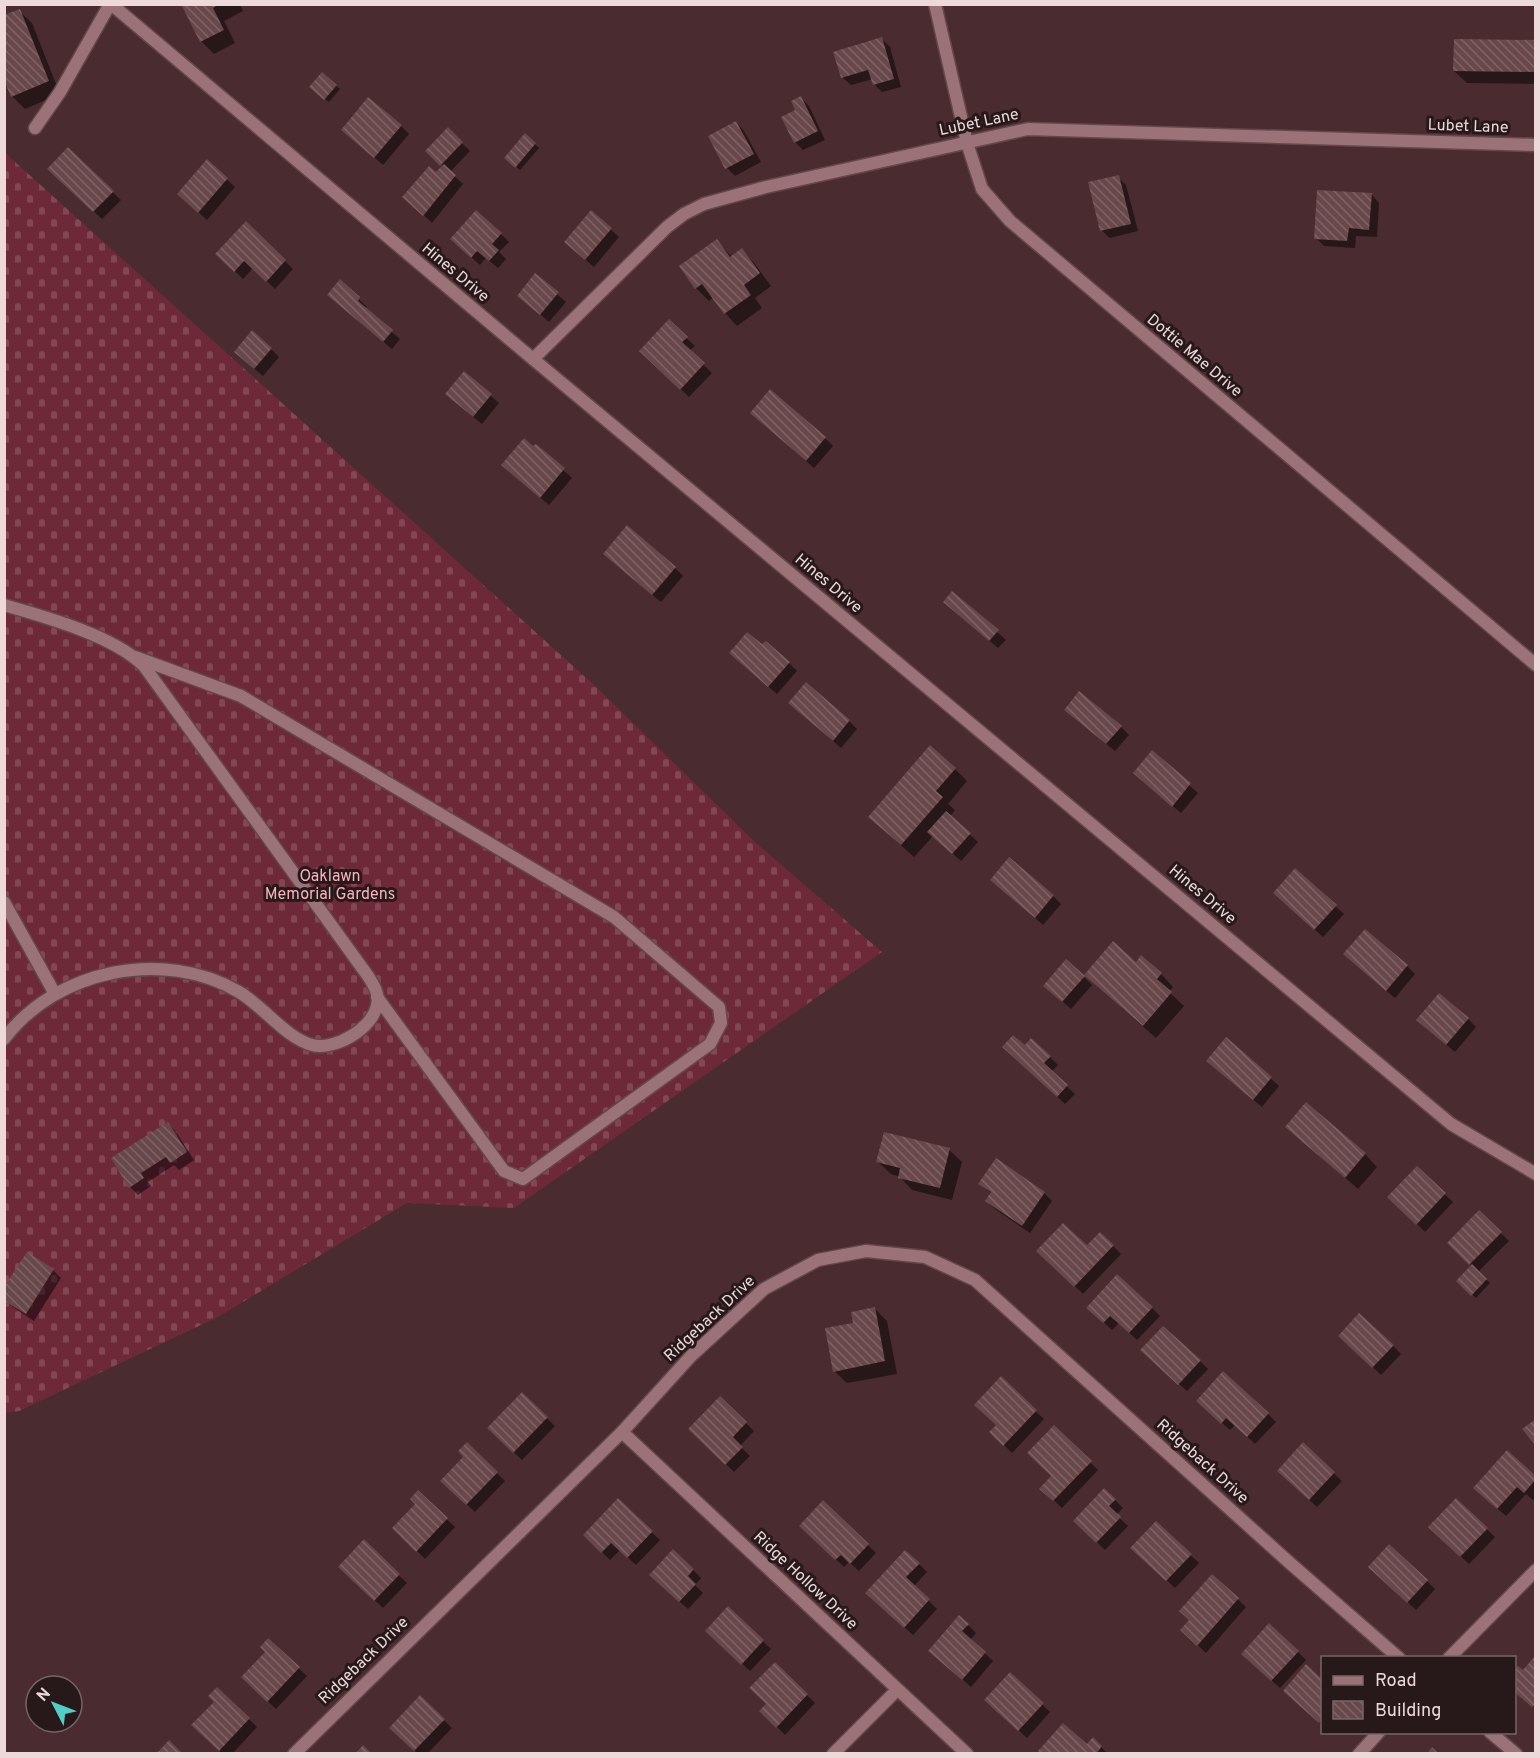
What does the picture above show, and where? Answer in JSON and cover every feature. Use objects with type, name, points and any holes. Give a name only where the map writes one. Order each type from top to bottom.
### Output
[{"type":"street","points":[[35,128],[60,92],[111,4]]},
{"type":"street","name":"Hines Drive","points":[[111,4],[1451,1124],[1536,1174]]},
{"type":"street","name":"Dottie Mae Drive","points":[[935,4],[967,143],[982,189],[1010,221],[1536,665]]},
{"type":"street","name":"Lubet Lane","points":[[533,359],[667,227],[684,214],[704,204],[766,187],[1028,129],[1536,145]]},
{"type":"street","points":[[4,606],[84,631],[135,657],[241,696],[614,917],[719,1007],[721,1023],[710,1044],[523,1179],[504,1172],[378,998],[375,987],[368,976],[144,666],[135,657]]},
{"type":"street","points":[[4,902],[55,994]]},
{"type":"street","points":[[4,1039],[30,1012],[55,994],[89,979],[130,970],[157,969],[187,973],[227,985],[251,1000],[297,1038],[318,1046],[341,1041],[360,1030],[372,1016],[378,998]]},
{"type":"street","name":"Ridgeback Drive","points":[[294,1754],[622,1432],[691,1356],[764,1289],[818,1260],[866,1251],[925,1257],[975,1280],[1396,1656]]},
{"type":"street","name":"Ridge Hollow Drive","points":[[622,1432],[967,1754]]},
{"type":"street","points":[[1451,1656],[1536,1570]]},
{"type":"street","points":[[833,1754],[897,1690]]},
{"type":"street","points":[[1359,1754],[1377,1734]]},
{"type":"street","points":[[1492,1734],[1516,1754]]},
{"type":"green space","name":"Oaklawn Memorial Gardens","points":[[4,152],[593,684],[755,842],[882,952],[514,1208],[407,1203],[218,1317],[19,1411],[5,1413]]},
{"type":"building","points":[[181,4],[219,4],[213,8],[224,30],[200,42]]},
{"type":"building","points":[[20,9],[49,81],[11,97],[4,80],[4,15]]},
{"type":"building","points":[[882,37],[894,79],[873,85],[868,70],[841,78],[833,52]]},
{"type":"building","points":[[1454,39],[1536,40],[1536,72],[1453,71]]},
{"type":"building","points":[[322,72],[337,85],[324,100],[309,87]]},
{"type":"building","points":[[801,96],[818,131],[794,143],[781,117],[795,110],[791,101]]},
{"type":"building","points":[[368,97],[402,125],[374,158],[341,130]]},
{"type":"building","points":[[736,121],[754,154],[725,169],[708,136]]},
{"type":"building","points":[[448,127],[463,142],[440,166],[425,151]]},
{"type":"building","points":[[525,133],[536,143],[515,168],[504,158]]},
{"type":"building","points":[[68,147],[114,191],[93,212],[47,169]]},
{"type":"building","points":[[207,159],[228,178],[198,213],[177,194]]},
{"type":"building","points":[[444,164],[456,175],[423,216],[402,197],[429,166],[436,172]]},
{"type":"building","points":[[1119,175],[1131,224],[1100,231],[1088,182]]},
{"type":"building","points":[[1317,190],[1372,193],[1369,230],[1349,228],[1347,241],[1314,239]]},
{"type":"building","points":[[476,210],[502,233],[492,244],[499,250],[489,261],[477,251],[471,258],[450,239]]},
{"type":"building","points":[[591,210],[612,228],[585,260],[564,242]]},
{"type":"building","points":[[246,221],[286,260],[266,282],[244,261],[234,272],[215,254]]},
{"type":"building","points":[[717,239],[730,257],[742,248],[760,273],[744,285],[751,295],[724,314],[702,284],[695,289],[679,266]]},
{"type":"building","points":[[535,273],[559,292],[540,315],[517,296]]},
{"type":"building","points":[[340,279],[360,297],[358,301],[393,330],[383,342],[327,295]]},
{"type":"building","points":[[669,319],[688,337],[682,342],[705,363],[680,390],[639,351]]},
{"type":"building","points":[[252,330],[272,348],[254,369],[234,352]]},
{"type":"building","points":[[464,371],[492,394],[473,417],[445,394]]},
{"type":"building","points":[[770,389],[826,437],[806,461],[750,413]]},
{"type":"building","points":[[524,438],[533,446],[536,444],[565,468],[540,498],[501,465]]},
{"type":"building","points":[[627,525],[676,567],[652,595],[603,554]]},
{"type":"building","points":[[952,591],[999,630],[989,641],[943,602]]},
{"type":"building","points":[[747,632],[762,644],[766,641],[790,662],[768,687],[729,653]]},
{"type":"building","points":[[806,682],[850,720],[833,741],[788,703]]},
{"type":"building","points":[[1079,691],[1122,726],[1106,744],[1064,710]]},
{"type":"building","points":[[930,745],[956,768],[936,791],[943,797],[901,845],[868,817]]},
{"type":"building","points":[[1152,750],[1191,783],[1172,807],[1133,773]]},
{"type":"building","points":[[946,811],[971,833],[952,854],[927,832]]},
{"type":"building","points":[[1009,857],[1054,895],[1035,918],[990,880]]},
{"type":"building","points":[[1295,868],[1337,905],[1314,930],[1273,893]]},
{"type":"building","points":[[1365,929],[1408,965],[1386,991],[1343,954]]},
{"type":"building","points":[[1113,941],[1136,962],[1141,955],[1162,973],[1157,979],[1172,992],[1143,1026],[1084,975]]},
{"type":"building","points":[[1066,959],[1085,976],[1062,1002],[1043,986]]},
{"type":"building","points":[[1439,993],[1469,1018],[1446,1045],[1416,1020]]},
{"type":"building","points":[[1013,1035],[1025,1045],[1031,1038],[1051,1056],[1044,1063],[1068,1085],[1057,1097],[1002,1047]]},
{"type":"building","points":[[1226,1037],[1272,1077],[1253,1100],[1206,1061]]},
{"type":"building","points":[[1306,1102],[1366,1153],[1345,1178],[1285,1127]]},
{"type":"building","points":[[168,1122],[187,1152],[170,1163],[166,1157],[141,1173],[144,1178],[129,1188],[111,1158]]},
{"type":"building","points":[[884,1132],[950,1148],[940,1188],[898,1178],[900,1168],[876,1162]]},
{"type":"building","points":[[996,1158],[1045,1192],[1022,1226],[985,1201],[991,1192],[978,1184]]},
{"type":"building","points":[[1417,1166],[1446,1193],[1416,1225],[1387,1197]]},
{"type":"building","points":[[1479,1210],[1502,1232],[1469,1265],[1447,1243]]},
{"type":"building","points":[[1063,1223],[1087,1245],[1100,1232],[1114,1245],[1074,1287],[1036,1251]]},
{"type":"building","points":[[27,1252],[54,1269],[26,1314],[4,1301],[4,1287]]},
{"type":"building","points":[[1472,1264],[1487,1279],[1471,1296],[1456,1281]]},
{"type":"building","points":[[1117,1274],[1153,1307],[1129,1333],[1110,1316],[1103,1323],[1086,1308]]},
{"type":"building","points":[[875,1307],[885,1361],[833,1372],[825,1328],[853,1323],[851,1312]]},
{"type":"building","points":[[1359,1313],[1394,1345],[1372,1368],[1338,1336]]},
{"type":"building","points":[[1163,1326],[1201,1360],[1178,1385],[1140,1350]]},
{"type":"building","points":[[1223,1371],[1269,1413],[1247,1437],[1226,1418],[1221,1424],[1196,1401]]},
{"type":"building","points":[[1001,1376],[1037,1410],[1003,1446],[989,1432],[996,1425],[974,1405]]},
{"type":"building","points":[[522,1392],[548,1417],[513,1453],[487,1428]]},
{"type":"building","points":[[720,1396],[747,1422],[733,1437],[743,1447],[725,1465],[688,1429]]},
{"type":"building","points":[[1536,1419],[1536,1446],[1522,1429]]},
{"type":"building","points":[[1054,1425],[1092,1461],[1053,1501],[1039,1489],[1051,1476],[1027,1453]]},
{"type":"building","points":[[467,1442],[498,1472],[466,1505],[440,1481],[463,1457],[458,1451]]},
{"type":"building","points":[[1303,1442],[1335,1472],[1309,1500],[1277,1471]]},
{"type":"building","points":[[1507,1450],[1536,1476],[1536,1479],[1524,1493],[1517,1487],[1497,1509],[1473,1488]]},
{"type":"building","points":[[1104,1488],[1116,1499],[1109,1506],[1121,1517],[1096,1543],[1073,1521]]},
{"type":"building","points":[[418,1490],[448,1518],[416,1552],[392,1528],[415,1504],[410,1499]]},
{"type":"building","points":[[618,1498],[653,1531],[627,1558],[611,1543],[601,1553],[583,1535]]},
{"type":"building","points":[[1456,1498],[1488,1528],[1460,1557],[1428,1527]]},
{"type":"building","points":[[823,1500],[869,1544],[850,1564],[841,1555],[835,1560],[799,1526]]},
{"type":"building","points":[[1156,1521],[1192,1554],[1166,1581],[1130,1548]]},
{"type":"building","points":[[364,1539],[400,1574],[374,1601],[338,1567]]},
{"type":"building","points":[[1389,1544],[1428,1580],[1407,1603],[1368,1567]]},
{"type":"building","points":[[673,1549],[694,1569],[688,1576],[696,1584],[679,1602],[649,1575]]},
{"type":"building","points":[[905,1550],[920,1563],[906,1577],[930,1599],[904,1628],[865,1593]]},
{"type":"building","points":[[1212,1574],[1239,1598],[1197,1646],[1180,1630],[1189,1620],[1179,1611]]},
{"type":"building","points":[[728,1606],[764,1640],[741,1665],[705,1631]]},
{"type":"building","points":[[959,1615],[969,1624],[962,1631],[986,1652],[962,1680],[928,1651]]},
{"type":"building","points":[[1269,1623],[1299,1651],[1271,1681],[1241,1654]]},
{"type":"building","points":[[268,1638],[300,1667],[267,1702],[241,1677],[265,1652],[260,1647]]},
{"type":"building","points":[[1536,1655],[1536,1703],[1532,1707],[1516,1694],[1516,1668],[1518,1666],[1523,1670]]},
{"type":"building","points":[[775,1662],[808,1694],[776,1728],[759,1711],[766,1704],[749,1688]]},
{"type":"building","points":[[1306,1664],[1321,1678],[1321,1720],[1319,1723],[1283,1691]]},
{"type":"building","points":[[1010,1672],[1044,1703],[1018,1731],[984,1700]]},
{"type":"building","points":[[217,1687],[250,1718],[219,1751],[191,1725],[214,1702],[208,1696]]},
{"type":"building","points":[[420,1695],[445,1719],[414,1751],[389,1728]]},
{"type":"building","points":[[1063,1723],[1087,1744],[1093,1737],[1102,1746],[1096,1754],[1041,1754],[1038,1751]]},
{"type":"building","points":[[169,1740],[183,1754],[156,1754]]},
{"type":"building","points":[[363,1745],[372,1754],[355,1754]]},
{"type":"building","points":[[1432,1747],[1439,1754],[1427,1754]]}]
